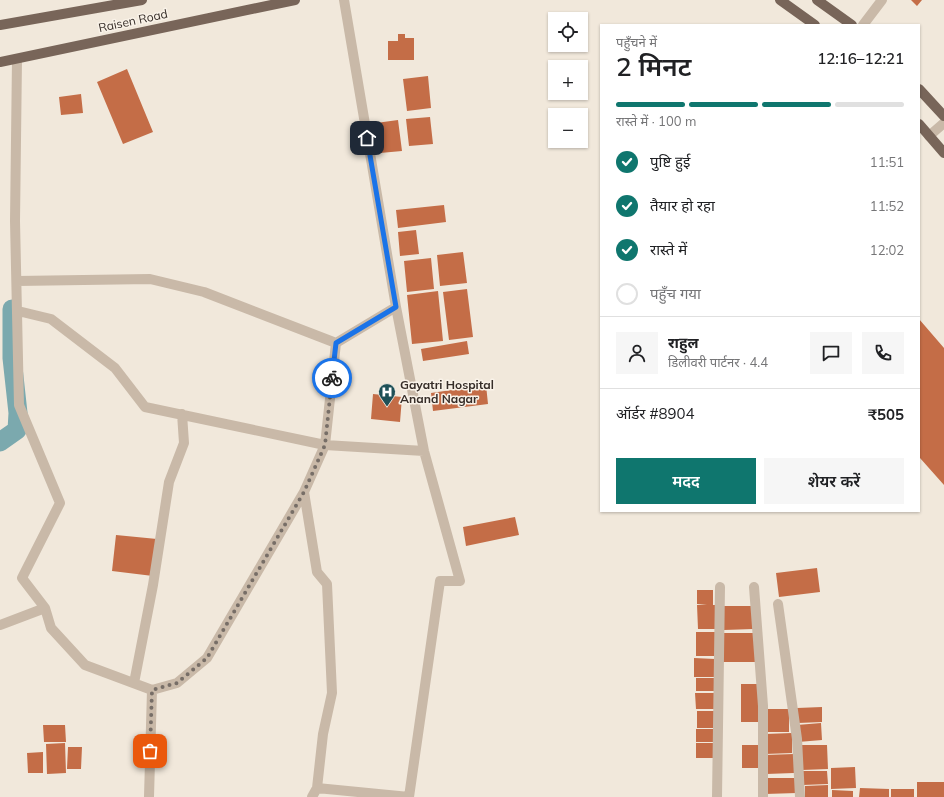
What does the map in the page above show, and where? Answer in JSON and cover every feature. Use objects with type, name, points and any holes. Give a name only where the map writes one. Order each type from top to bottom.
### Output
[{"type":"main road","name":"Raisen Road","points":[[0,25],[142,0]]},
{"type":"main road","name":"Raisen Road","points":[[0,62],[295,0]]},
{"type":"main road","points":[[780,0],[815,24]]},
{"type":"main road","points":[[817,0],[851,24]]},
{"type":"main road","points":[[920,90],[944,116]]},
{"type":"main road","points":[[920,125],[944,153]]},
{"type":"street","points":[[304,492],[317,572],[327,584],[332,693],[323,734],[314,793],[409,797],[440,581],[460,581],[424,451],[396,307],[344,0]]},
{"type":"street","points":[[864,24],[882,0]]},
{"type":"street","points":[[17,59],[15,221],[19,405],[60,503],[22,578],[45,608],[51,628],[85,664],[152,690],[177,683],[207,658],[304,492],[325,445],[336,343]]},
{"type":"street","points":[[929,136],[944,123]]},
{"type":"street","points":[[17,281],[150,279],[204,292],[336,343]]},
{"type":"street","points":[[336,343],[396,307]]},
{"type":"street","points":[[18,311],[51,319],[115,368],[145,406],[325,445],[424,451]]},
{"type":"street","points":[[134,683],[153,585],[169,482],[184,443],[182,414]]},
{"type":"street","points":[[717,797],[720,587]]},
{"type":"street","points":[[754,587],[764,706],[763,797]]},
{"type":"street","points":[[778,604],[797,739],[800,797]]},
{"type":"street","points":[[0,625],[45,608]]},
{"type":"street","points":[[149,797],[152,690]]},
{"type":"building","points":[[911,0],[922,0],[917,6]]},
{"type":"building","points":[[398,34],[405,34],[405,38],[414,38],[414,60],[388,60],[388,41],[398,41]]},
{"type":"building","points":[[127,69],[153,132],[123,144],[97,82]]},
{"type":"building","points":[[428,76],[431,108],[407,111],[403,79]]},
{"type":"building","points":[[81,94],[83,113],[61,115],[59,97]]},
{"type":"building","points":[[430,117],[433,144],[409,146],[406,119]]},
{"type":"building","points":[[398,120],[402,151],[380,153],[376,123]]},
{"type":"building","points":[[444,205],[446,222],[398,228],[396,210]]},
{"type":"building","points":[[416,230],[419,254],[400,256],[398,232]]},
{"type":"building","points":[[463,252],[467,283],[440,286],[437,255]]},
{"type":"building","points":[[431,258],[434,289],[407,292],[404,261]]},
{"type":"building","points":[[467,289],[473,337],[449,340],[443,292]]},
{"type":"building","points":[[438,291],[443,341],[412,344],[407,295]]},
{"type":"building","points":[[920,320],[944,348],[944,485],[920,458]]},
{"type":"building","points":[[467,341],[469,354],[423,361],[421,349]]},
{"type":"building","points":[[486,385],[488,404],[433,411],[431,393]]},
{"type":"building","points":[[373,394],[402,397],[400,422],[371,419]]},
{"type":"building","points":[[515,517],[519,535],[466,546],[463,527]]},
{"type":"building","points":[[116,535],[157,539],[153,576],[112,571]]},
{"type":"building","points":[[817,568],[820,592],[779,597],[776,573]]},
{"type":"building","points":[[697,590],[713,590],[713,605],[716,605],[717,629],[698,629],[697,605],[707,605],[697,604]]},
{"type":"building","points":[[724,606],[752,606],[753,629],[724,630]]},
{"type":"building","points":[[696,632],[715,632],[715,656],[696,656]]},
{"type":"building","points":[[723,633],[755,633],[755,662],[723,662]]},
{"type":"building","points":[[694,658],[715,659],[714,677],[694,677]]},
{"type":"building","points":[[696,678],[714,678],[714,691],[696,691]]},
{"type":"building","points":[[741,684],[759,684],[759,722],[741,722]]},
{"type":"building","points":[[695,693],[714,693],[714,709],[696,709]]},
{"type":"building","points":[[822,707],[822,722],[798,723],[797,708]]},
{"type":"building","points":[[765,709],[789,709],[789,732],[765,732]]},
{"type":"building","points":[[697,711],[716,711],[716,728],[697,728]]},
{"type":"building","points":[[821,723],[822,740],[798,742],[797,725]]},
{"type":"building","points":[[43,725],[65,725],[66,742],[44,742]]},
{"type":"building","points":[[696,729],[714,729],[714,742],[696,742]]},
{"type":"building","points":[[792,733],[792,753],[765,754],[765,734]]},
{"type":"building","points":[[65,743],[66,773],[47,774],[46,744]]},
{"type":"building","points":[[696,743],[713,743],[713,758],[696,758]]},
{"type":"building","points":[[742,745],[761,745],[761,768],[742,768]]},
{"type":"building","points":[[801,745],[827,745],[828,769],[802,770]]},
{"type":"building","points":[[68,747],[82,747],[81,769],[67,769]]},
{"type":"building","points":[[43,752],[43,773],[28,773],[27,753]]},
{"type":"building","points":[[794,754],[794,773],[766,774],[765,755]]},
{"type":"building","points":[[855,767],[856,788],[831,789],[831,768]]},
{"type":"building","points":[[803,771],[827,771],[828,784],[803,785]]},
{"type":"building","points":[[765,778],[796,778],[797,793],[765,794]]},
{"type":"building","points":[[917,782],[944,782],[944,797],[917,797]]},
{"type":"building","points":[[828,785],[828,797],[805,797],[805,786]]},
{"type":"building","points":[[860,788],[889,789],[889,797],[859,797]]},
{"type":"building","points":[[891,789],[914,789],[914,797],[891,797]]},
{"type":"building","points":[[832,790],[853,791],[853,797],[832,797]]},
{"type":"waterway","points":[[0,442],[17,430],[18,413],[12,358],[12,309]]},
{"type":"way so far","points":[[150,751],[152,690],[177,683],[207,658],[304,492],[325,445],[332,378]]},
{"type":"place","name":"Gayatri Hospital Anand Nagar","points":[[387,407]]},
{"type":"route","points":[[332,378],[336,343],[396,307],[367,138]]}]
